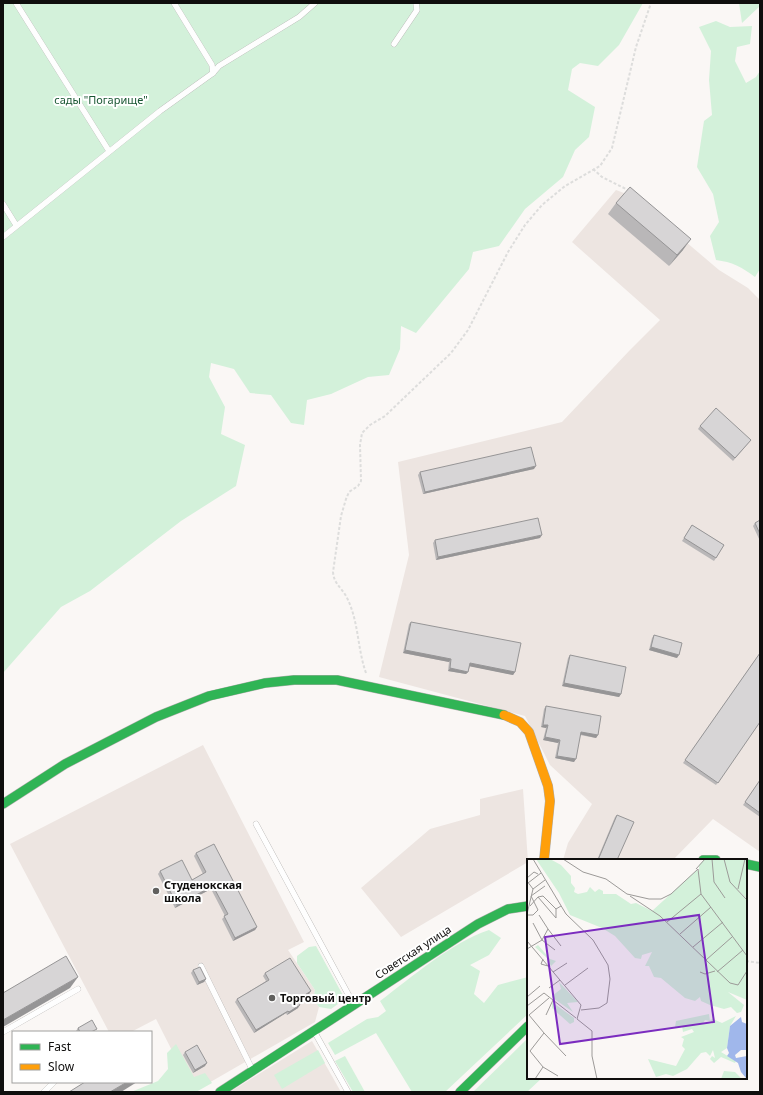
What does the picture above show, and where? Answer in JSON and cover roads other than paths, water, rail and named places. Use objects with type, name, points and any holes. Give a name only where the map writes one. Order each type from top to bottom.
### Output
[{"type":"street","points":[[3,804],[71,760],[176,707],[218,693],[256,684],[291,679],[326,679],[376,687],[507,716],[520,722],[529,732],[548,786],[549,814],[544,859]]},
{"type":"street","points":[[747,864],[760,867]]},
{"type":"street","name":"Советская улица","points":[[220,1092],[478,924],[508,909],[527,906]]},
{"type":"street","points":[[460,1092],[527,1027]]},
{"type":"lane","points":[[16,3],[109,150]]},
{"type":"lane","points":[[174,3],[212,65],[213,73]]},
{"type":"lane","points":[[3,237],[109,150],[213,73],[219,66],[299,17],[315,3]]},
{"type":"lane","points":[[394,44],[417,10],[416,3]]},
{"type":"lane","points":[[3,204],[16,225]]},
{"type":"lane","points":[[256,824],[354,1005]]},
{"type":"lane","points":[[201,966],[253,1070]]},
{"type":"lane","points":[[3,1032],[78,989]]},
{"type":"lane","points":[[314,1031],[348,1092]]},
{"type":"lane","points":[[44,1092],[53,1083]]},
{"type":"place","name":"Студенокская школа","points":[[156,891]]},
{"type":"place","name":"Торговый центр","points":[[272,998]]},
{"type":"park label","name":"сады \"Погарище\"","points":[[101,100]]}]
